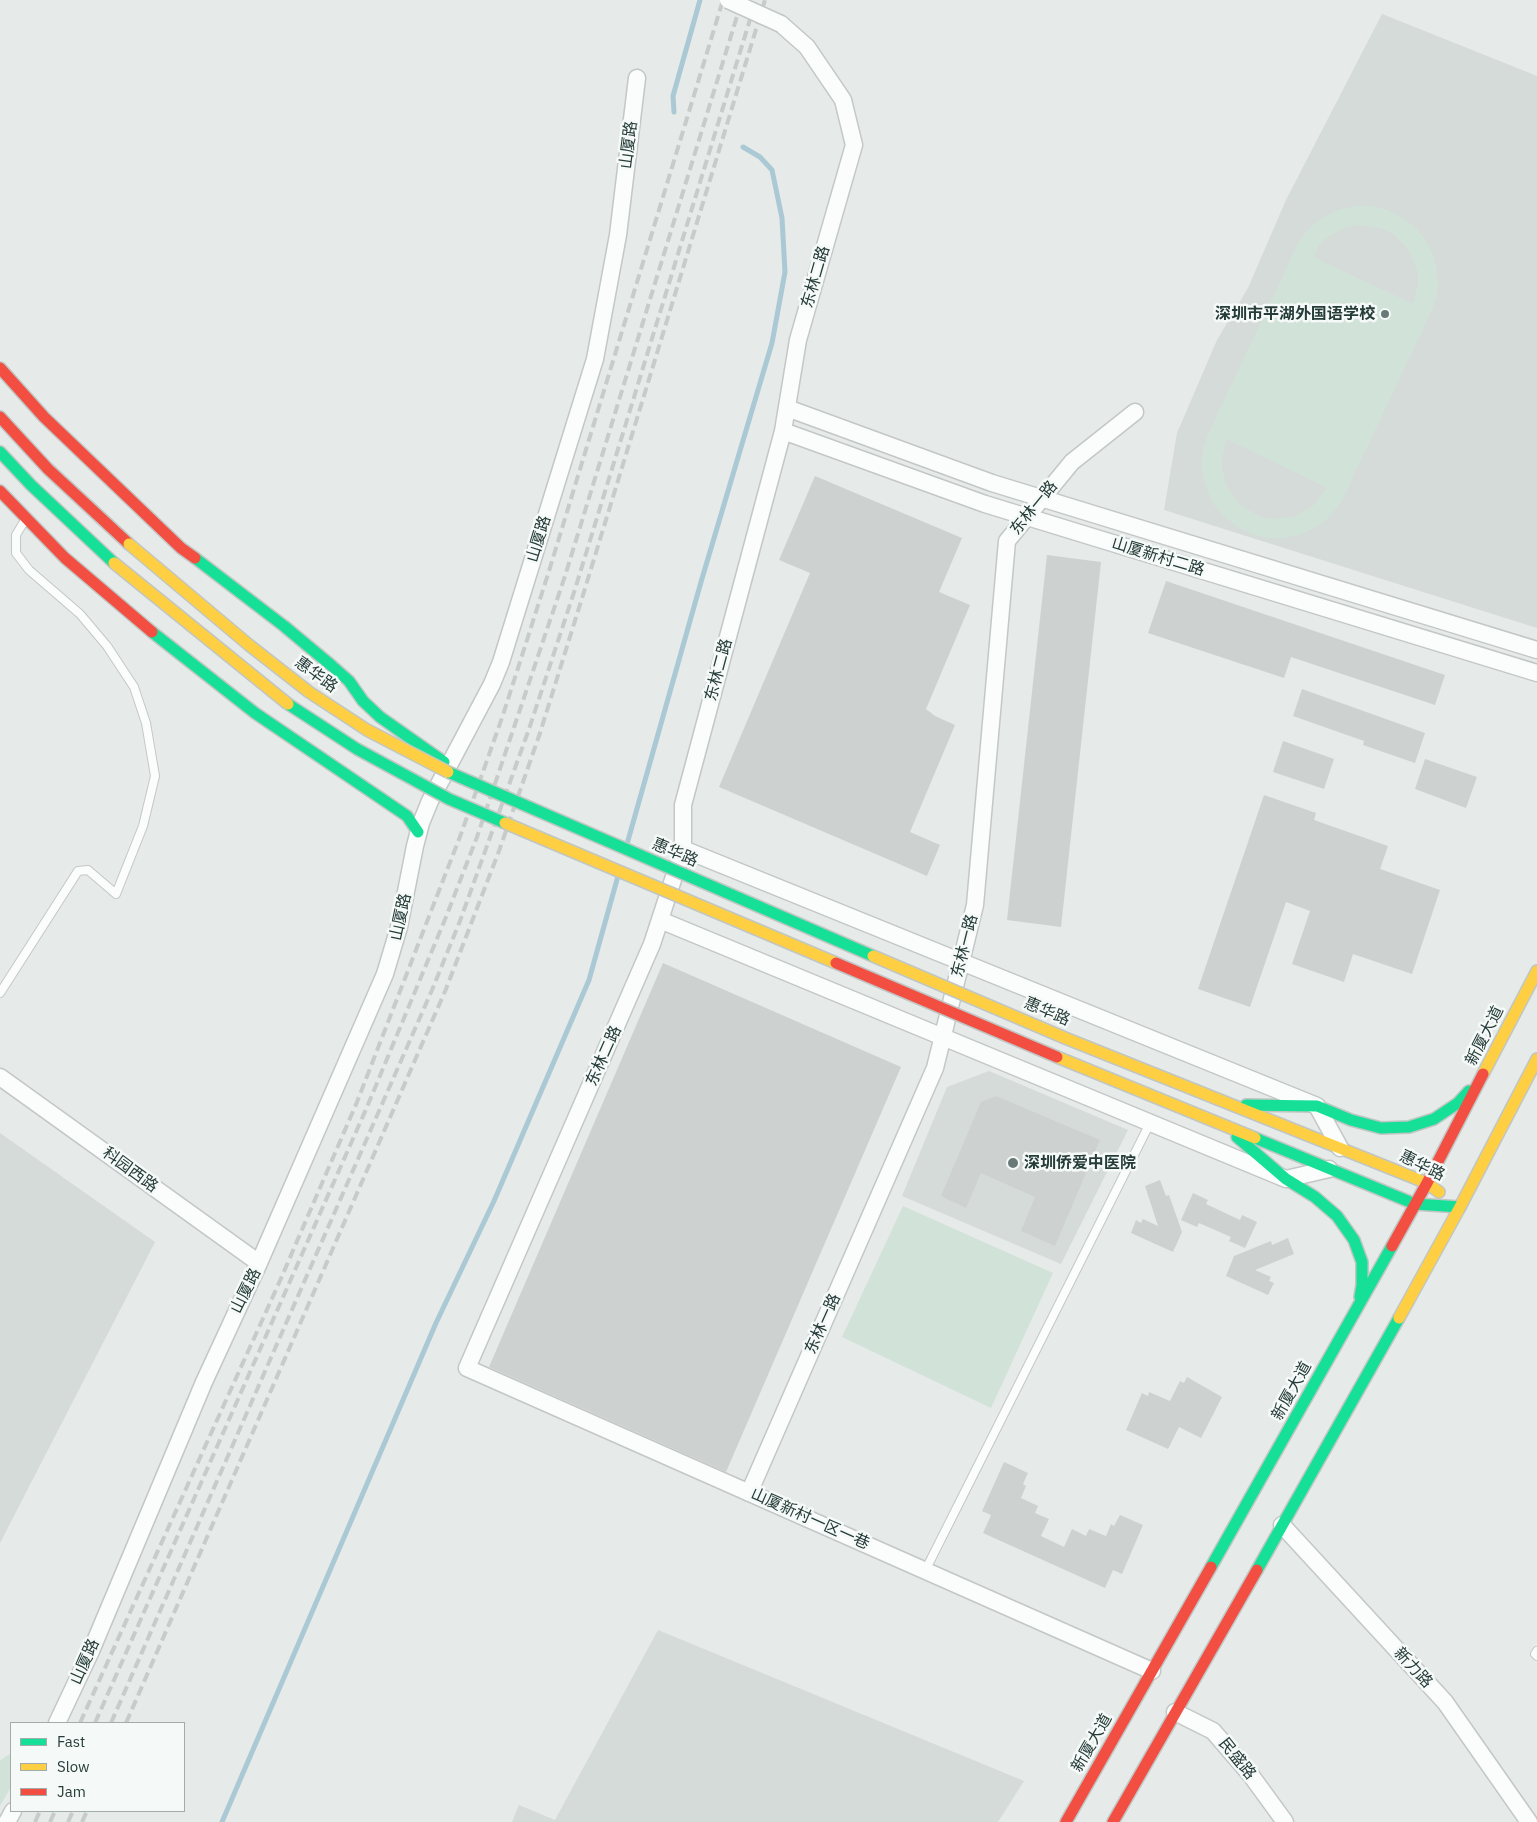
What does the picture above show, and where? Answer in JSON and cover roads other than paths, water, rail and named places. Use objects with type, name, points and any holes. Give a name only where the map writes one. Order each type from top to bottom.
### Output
[{"type":"main road","points":[[0,368],[44,417],[181,548],[284,626],[332,666],[349,682],[363,701],[380,718],[448,766]]},
{"type":"main road","name":"惠华路","points":[[0,417],[48,469],[129,544],[249,645],[309,692],[367,730],[460,779],[1064,1038],[1427,1183],[1460,1207]]},
{"type":"main road","name":"惠华路","points":[[0,452],[31,486],[114,563],[296,710],[357,749],[450,799],[1057,1057],[1415,1204],[1460,1207]]},
{"type":"main road","points":[[0,491],[65,558],[139,622],[255,714],[407,816],[418,832]]},
{"type":"main road","name":"新厦大道","points":[[1066,1822],[1427,1183],[1537,971]]},
{"type":"main road","points":[[1112,1822],[1377,1358],[1460,1207],[1537,1059]]},
{"type":"main road","points":[[1233,1105],[1318,1106],[1351,1120],[1382,1128],[1409,1127],[1434,1119],[1458,1104],[1481,1080]]},
{"type":"main road","points":[[1224,1125],[1286,1179],[1314,1196],[1338,1216],[1354,1240],[1362,1262],[1362,1285],[1357,1308]]},
{"type":"street","name":"东林二路","points":[[467,1368],[652,944],[683,849],[684,805],[783,431],[798,340],[854,145],[843,100],[807,47],[782,24],[728,0]]},
{"type":"street","name":"山厦路","points":[[57,1722],[94,1642],[204,1382],[260,1263],[385,974],[400,927],[418,832],[430,802],[492,684],[501,662],[595,359],[618,235],[638,78]]},
{"type":"street","name":"山厦新村二路","points":[[787,408],[992,483],[1537,650]]},
{"type":"street","name":"东林一路","points":[[749,1493],[935,1068],[975,905],[1008,541],[1072,462],[1135,412]]},
{"type":"street","name":"山厦新村二路","points":[[783,431],[985,504],[1537,674]]},
{"type":"street","points":[[683,849],[1318,1106],[1340,1148]]},
{"type":"street","points":[[660,920],[1286,1179],[1329,1169]]},
{"type":"street","name":"科园西路","points":[[0,1077],[260,1263]]},
{"type":"street","name":"山厦新村一区一巷","points":[[467,1368],[1152,1671]]},
{"type":"street","name":"新力路","points":[[1282,1525],[1445,1702],[1529,1822]]},
{"type":"street","name":"民盛路","points":[[1175,1712],[1214,1731],[1250,1774],[1285,1822]]},
{"type":"lane","points":[[0,993],[78,871],[88,870],[116,894],[143,826],[155,776],[146,723],[134,687],[107,646],[80,614],[29,570],[16,553],[16,535],[26,518]]},
{"type":"lane","points":[[925,1570],[1150,1123]]},
{"type":"lane","points":[[1537,1651],[1535,1654],[1537,1656]]},
{"type":"waterway","points":[[674,112],[673,96],[700,0]]},
{"type":"waterway","points":[[627,844],[701,582],[772,343],[785,272],[782,218],[772,170],[760,157],[743,147]]},
{"type":"waterway","points":[[222,1822],[436,1323],[494,1201],[589,980],[618,876]]},
{"type":"railway","points":[[80,1722],[279,1283],[357,1102],[461,834],[503,715],[549,571],[723,0]]},
{"type":"railway","points":[[95,1722],[367,1107],[477,837],[565,576],[742,0]]},
{"type":"railway","points":[[111,1722],[432,990],[460,921],[529,729],[576,586],[756,0]]},
{"type":"railway","points":[[126,1722],[446,989],[499,851],[540,733],[765,0]]},
{"type":"railway","points":[[35,1822],[40,1812]]},
{"type":"railway","points":[[50,1822],[55,1812]]},
{"type":"railway","points":[[68,1822],[73,1812]]},
{"type":"railway","points":[[82,1822],[87,1812]]},
{"type":"place","name":"深圳市平湖外国语学校","points":[[1385,314]]},
{"type":"place","name":"深圳侨爱中医院","points":[[1013,1163]]}]
